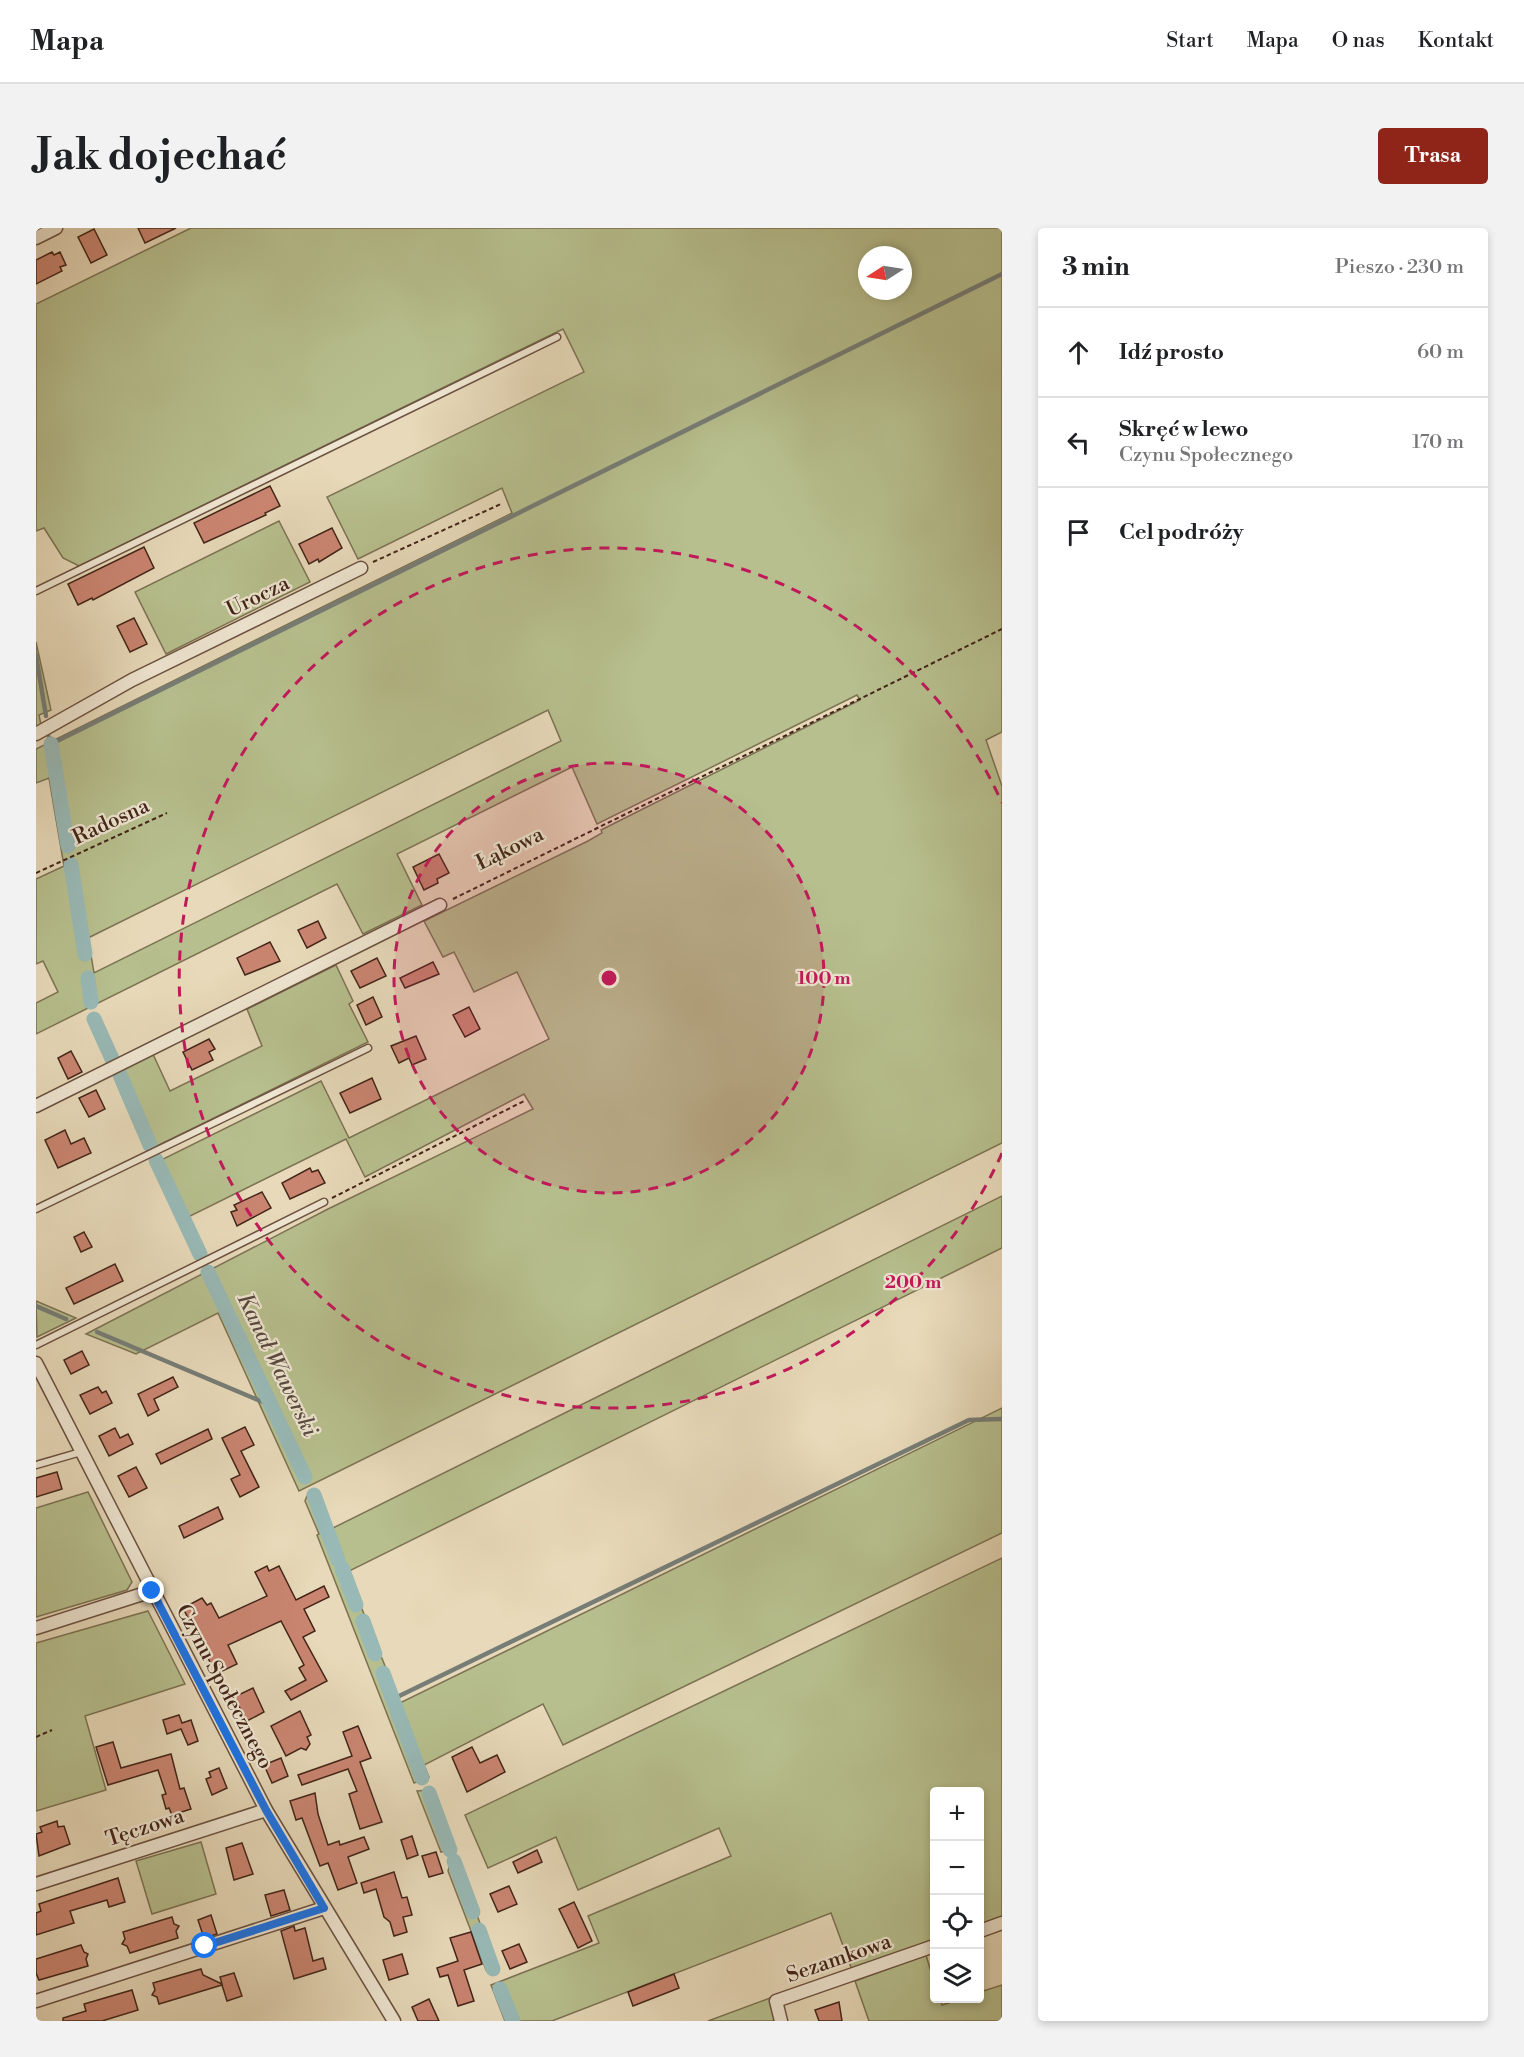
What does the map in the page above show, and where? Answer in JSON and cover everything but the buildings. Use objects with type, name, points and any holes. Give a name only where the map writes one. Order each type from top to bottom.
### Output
[{"type":"street","points":[[36,238],[56,228]]},
{"type":"street","name":"Urocza","points":[[36,734],[132,680],[361,568]]},
{"type":"street","points":[[36,1106],[440,905]]},
{"type":"street","name":"Czynu Społecznego","points":[[36,1363],[266,1810],[394,2021]]},
{"type":"street","points":[[36,1628],[152,1591]]},
{"type":"street","name":"Tęczowa","points":[[36,1884],[266,1810]]},
{"type":"street","points":[[36,2001],[324,1908]]},
{"type":"street","points":[[984,1930],[1002,1923]]},
{"type":"street","name":"Sezamkowa","points":[[781,2021],[776,2001],[930,1947]]},
{"type":"lane","points":[[36,591],[557,337]]},
{"type":"lane","points":[[36,1209],[368,1048]]},
{"type":"lane","points":[[36,1345],[324,1202]]},
{"type":"lane","points":[[36,1465],[81,1452]]},
{"type":"path","points":[[361,568],[501,504]]},
{"type":"path","name":"Łąkowa","points":[[440,905],[1002,629]]},
{"type":"path","name":"Radosna","points":[[36,873],[167,813]]},
{"type":"path","points":[[324,1202],[526,1100]]},
{"type":"path","points":[[36,1737],[52,1730]]},
{"type":"green space","points":[[191,228],[1002,228],[1002,732],[986,740],[1002,786],[1002,1143],[299,1491],[218,1313],[136,1354],[86,1334],[328,1209],[533,1109],[524,1094],[365,1177],[346,1139],[188,1217],[206,1254],[196,1259],[153,1164],[321,1081],[349,1138],[549,1039],[517,972],[474,992],[454,952],[443,957],[424,921],[588,841],[602,833],[601,830],[860,700],[857,695],[597,824],[572,767],[397,854],[422,905],[363,934],[337,884],[36,1034],[36,1003],[58,992],[43,961],[36,964],[36,879],[64,866],[49,778],[36,783],[36,749],[512,513],[502,488],[358,559],[327,497],[584,372],[563,329],[79,566],[63,558],[44,528],[36,531],[36,304]],"holes":[[[548,710],[561,741],[94,973],[88,938]]]},
{"type":"green space","points":[[279,521],[310,582],[166,654],[135,592]]},
{"type":"green space","points":[[36,642],[51,710],[39,715],[41,725],[36,727]]},
{"type":"green space","points":[[336,965],[353,1001],[349,1004],[368,1042],[147,1151],[114,1073],[152,1052],[170,1091],[262,1046],[247,1009]]},
{"type":"green space","points":[[1002,1196],[1002,1248],[347,1572],[400,1703],[1002,1408],[1002,1533],[563,1745],[543,1704],[424,1765],[429,1777],[414,1783],[317,1535],[319,1534],[305,1501],[307,1496],[316,1495],[331,1529]]},
{"type":"green space","points":[[36,1301],[76,1318],[37,1337]]},
{"type":"green space","points":[[88,1492],[132,1582],[127,1590],[36,1617],[36,1508]]},
{"type":"green space","points":[[1002,1558],[1002,1916],[984,1923],[984,1787],[930,1787],[930,1941],[852,1970],[831,1913],[552,2021],[505,2021],[491,1985],[599,1943],[588,1916],[731,1856],[719,1828],[578,1890],[556,1837],[488,1868],[465,1815]]},
{"type":"green space","points":[[148,1611],[185,1684],[85,1716],[106,1790],[36,1811],[36,1643]]},
{"type":"green space","points":[[429,1790],[453,1849],[441,1852],[417,1791]]},
{"type":"green space","points":[[201,1842],[216,1894],[152,1914],[136,1861]]},
{"type":"green space","points":[[457,1860],[497,1970],[486,1970],[448,1871],[450,1864]]},
{"type":"green space","points":[[926,1955],[930,1968],[930,2003],[941,2003],[942,2005],[984,2003],[984,1991],[1002,1985],[1002,2021],[869,2021],[855,1981]]},
{"type":"green space","points":[[770,1998],[777,2021],[708,2021]]},
{"type":"waterway","points":[[49,737],[51,744],[1002,274]]},
{"type":"waterway","name":"Kanał Wawerski","points":[[36,655],[46,716]]},
{"type":"waterway","name":"Kanał Wawerski","points":[[51,744],[68,846]]},
{"type":"waterway","name":"Kanał Wawerski","points":[[71,865],[85,954]]},
{"type":"waterway","name":"Kanał Wawerski","points":[[88,978],[91,1002]]},
{"type":"waterway","name":"Kanał Wawerski","points":[[94,1019],[113,1061]]},
{"type":"waterway","name":"Kanał Wawerski","points":[[120,1075],[150,1145]]},
{"type":"waterway","name":"Kanał Wawerski","points":[[156,1160],[200,1254]]},
{"type":"waterway","name":"Kanał Wawerski","points":[[208,1272],[305,1477]]},
{"type":"waterway","points":[[36,1306],[66,1319]]},
{"type":"waterway","points":[[97,1332],[270,1405]]},
{"type":"waterway","points":[[393,1699],[969,1420],[1002,1419]]},
{"type":"waterway","name":"Kanał Wawerski","points":[[314,1495],[338,1560]]},
{"type":"waterway","name":"Kanał Wawerski","points":[[342,1568],[356,1605]]},
{"type":"waterway","name":"Kanał Wawerski","points":[[363,1621],[375,1654]]},
{"type":"waterway","name":"Kanał Wawerski","points":[[383,1673],[422,1778]]},
{"type":"waterway","name":"Kanał Wawerski","points":[[429,1793],[450,1850]]},
{"type":"waterway","name":"Kanał Wawerski","points":[[454,1861],[473,1912]]},
{"type":"waterway","name":"Kanał Wawerski","points":[[479,1930],[493,1969]]},
{"type":"waterway","name":"Kanał Wawerski","points":[[500,1989],[513,2021]]},
{"type":"route","points":[[152,1591],[266,1810],[324,1908],[205,1946]]}]
